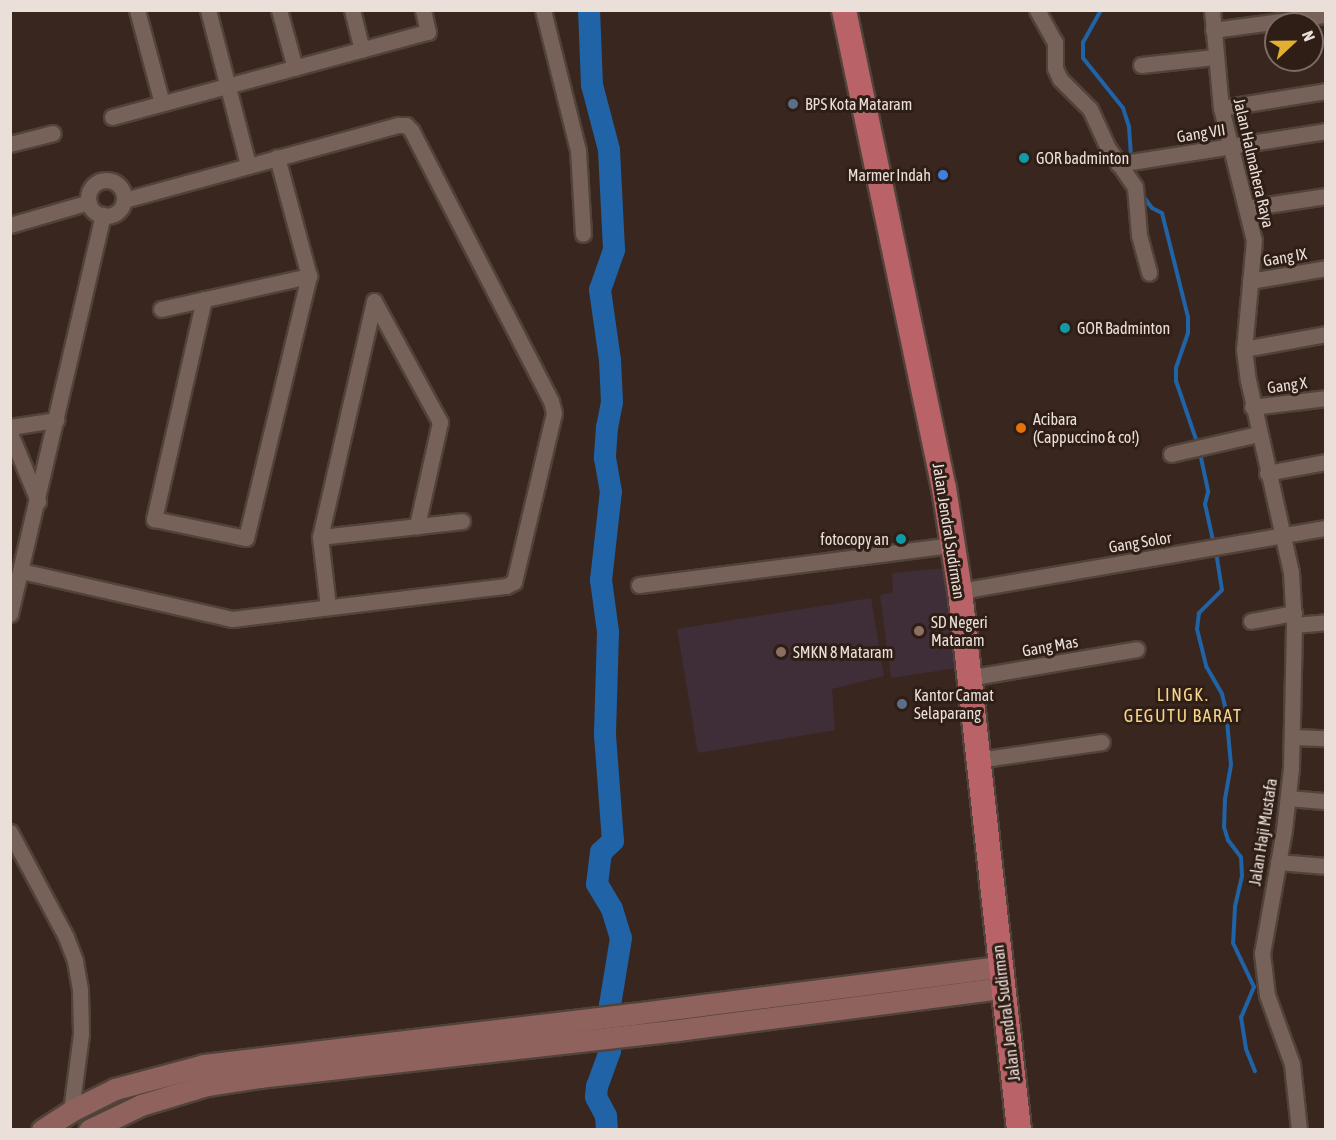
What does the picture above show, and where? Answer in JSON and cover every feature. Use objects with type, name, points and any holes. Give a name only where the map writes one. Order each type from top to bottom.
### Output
[{"type":"highway","name":"Jalan Jendral Sudirman","points":[[844,10],[942,480],[960,591],[1019,1130]]},
{"type":"main road","points":[[89,1130],[141,1105],[207,1086],[260,1077],[584,1030],[1001,977]]},
{"type":"main road","points":[[42,1130],[71,1111],[116,1089],[204,1065],[584,1030]]},
{"type":"street","points":[[137,10],[162,103]]},
{"type":"street","points":[[208,10],[248,165]]},
{"type":"street","points":[[279,10],[295,68]]},
{"type":"street","points":[[352,10],[362,50]]},
{"type":"street","points":[[112,117],[428,32],[423,10]]},
{"type":"street","points":[[543,10],[578,150],[583,234]]},
{"type":"street","points":[[1037,10],[1055,42],[1055,68],[1060,79],[1090,109],[1127,163],[1135,187],[1139,235],[1149,273]]},
{"type":"street","name":"Jalan Halmahera Raya","points":[[1212,10],[1221,108],[1247,208],[1255,252],[1244,349],[1252,407],[1282,534]]},
{"type":"street","points":[[1213,30],[1326,15]]},
{"type":"street","points":[[1141,65],[1215,57]]},
{"type":"street","points":[[1221,108],[1326,91]]},
{"type":"street","points":[[21,571],[217,618],[232,619],[506,586],[514,582],[554,413],[551,401],[411,130],[406,125],[398,125],[277,157],[124,200],[117,212],[103,215],[94,211],[89,202],[91,190],[104,180],[119,186],[124,200]]},
{"type":"street","name":"Gang VII","points":[[1127,163],[1326,131]]},
{"type":"street","points":[[10,144],[53,133]]},
{"type":"street","points":[[204,299],[154,519],[246,538],[309,276],[277,157]]},
{"type":"street","points":[[1247,208],[1326,196]]},
{"type":"street","points":[[10,225],[89,202]]},
{"type":"street","points":[[10,614],[103,215]]},
{"type":"street","name":"Gang IX","points":[[1250,281],[1326,268]]},
{"type":"street","points":[[162,309],[309,276]]},
{"type":"street","points":[[328,608],[320,537],[374,301],[440,422],[417,526]]},
{"type":"street","points":[[1244,349],[1326,334]]},
{"type":"street","name":"Gang X","points":[[1252,407],[1326,398]]},
{"type":"street","points":[[10,427],[56,420]]},
{"type":"street","points":[[10,433],[38,501]]},
{"type":"street","points":[[1171,454],[1258,434]]},
{"type":"street","points":[[1267,473],[1326,462]]},
{"type":"street","points":[[320,537],[462,521]]},
{"type":"street","name":"Gang Solor","points":[[960,591],[1326,528]]},
{"type":"street","name":"Jalan Haji Mustafa","points":[[1282,534],[1291,572],[1294,619],[1292,737],[1288,798],[1262,953],[1262,970],[1267,995],[1292,1065],[1299,1130]]},
{"type":"street","points":[[639,585],[952,545]]},
{"type":"street","points":[[1251,621],[1294,619],[1326,622]]},
{"type":"street","name":"Gang Mas","points":[[968,678],[1137,649]]},
{"type":"street","points":[[1292,737],[1326,738]]},
{"type":"street","points":[[977,760],[1102,742]]},
{"type":"street","points":[[1288,798],[1326,801]]},
{"type":"street","points":[[10,832],[66,937],[75,961],[80,990],[81,1034],[71,1111]]},
{"type":"street","points":[[1278,862],[1326,866]]},
{"type":"shaded area","name":"SD Negeri Mataram","points":[[945,568],[957,668],[891,678],[880,595],[893,592],[892,573]]},
{"type":"shaded area","name":"SMKN 8 Mataram","points":[[871,598],[884,676],[832,689],[835,730],[698,753],[677,629]]},
{"type":"waterway","points":[[589,10],[592,85],[609,150],[614,250],[600,290],[610,360],[612,402],[607,427],[605,458],[611,491],[601,580],[608,632],[605,735],[613,841],[601,852],[597,884],[612,909],[621,938],[610,1005],[610,1051],[597,1086],[596,1097],[606,1116],[607,1130]]},
{"type":"waterway","points":[[1101,10],[1083,42],[1083,58],[1123,108],[1129,127],[1131,158]]},
{"type":"waterway","points":[[1143,196],[1152,208],[1162,213],[1188,317],[1188,333],[1176,368],[1176,381],[1198,445]]},
{"type":"waterway","points":[[1200,453],[1208,492],[1205,504],[1214,545]]},
{"type":"waterway","points":[[1216,552],[1222,590],[1199,613],[1197,629],[1206,666],[1222,694],[1226,710],[1231,765],[1225,800],[1224,827],[1228,840],[1241,857],[1242,876],[1235,907],[1233,943],[1254,987],[1241,1017],[1246,1049],[1255,1071]]},
{"type":"place","name":"BPS Kota Mataram","points":[[793,104]]},
{"type":"place","name":"GOR badminton","points":[[1024,158]]},
{"type":"place","name":"Marmer Indah","points":[[943,175]]},
{"type":"place","name":"GOR Badminton","points":[[1065,328]]},
{"type":"place","name":"Acibara (Cappuccino & co!)","points":[[1021,428]]},
{"type":"place","name":"fotocopy an","points":[[901,539]]},
{"type":"place","name":"SD Negeri Mataram","points":[[919,631]]},
{"type":"place","name":"SMKN 8 Mataram","points":[[781,652]]},
{"type":"place","name":"Kantor Camat Selaparang","points":[[902,704]]},
{"type":"district","name":"LINGK. GEGUTU BARAT","points":[[1183,706]]}]
